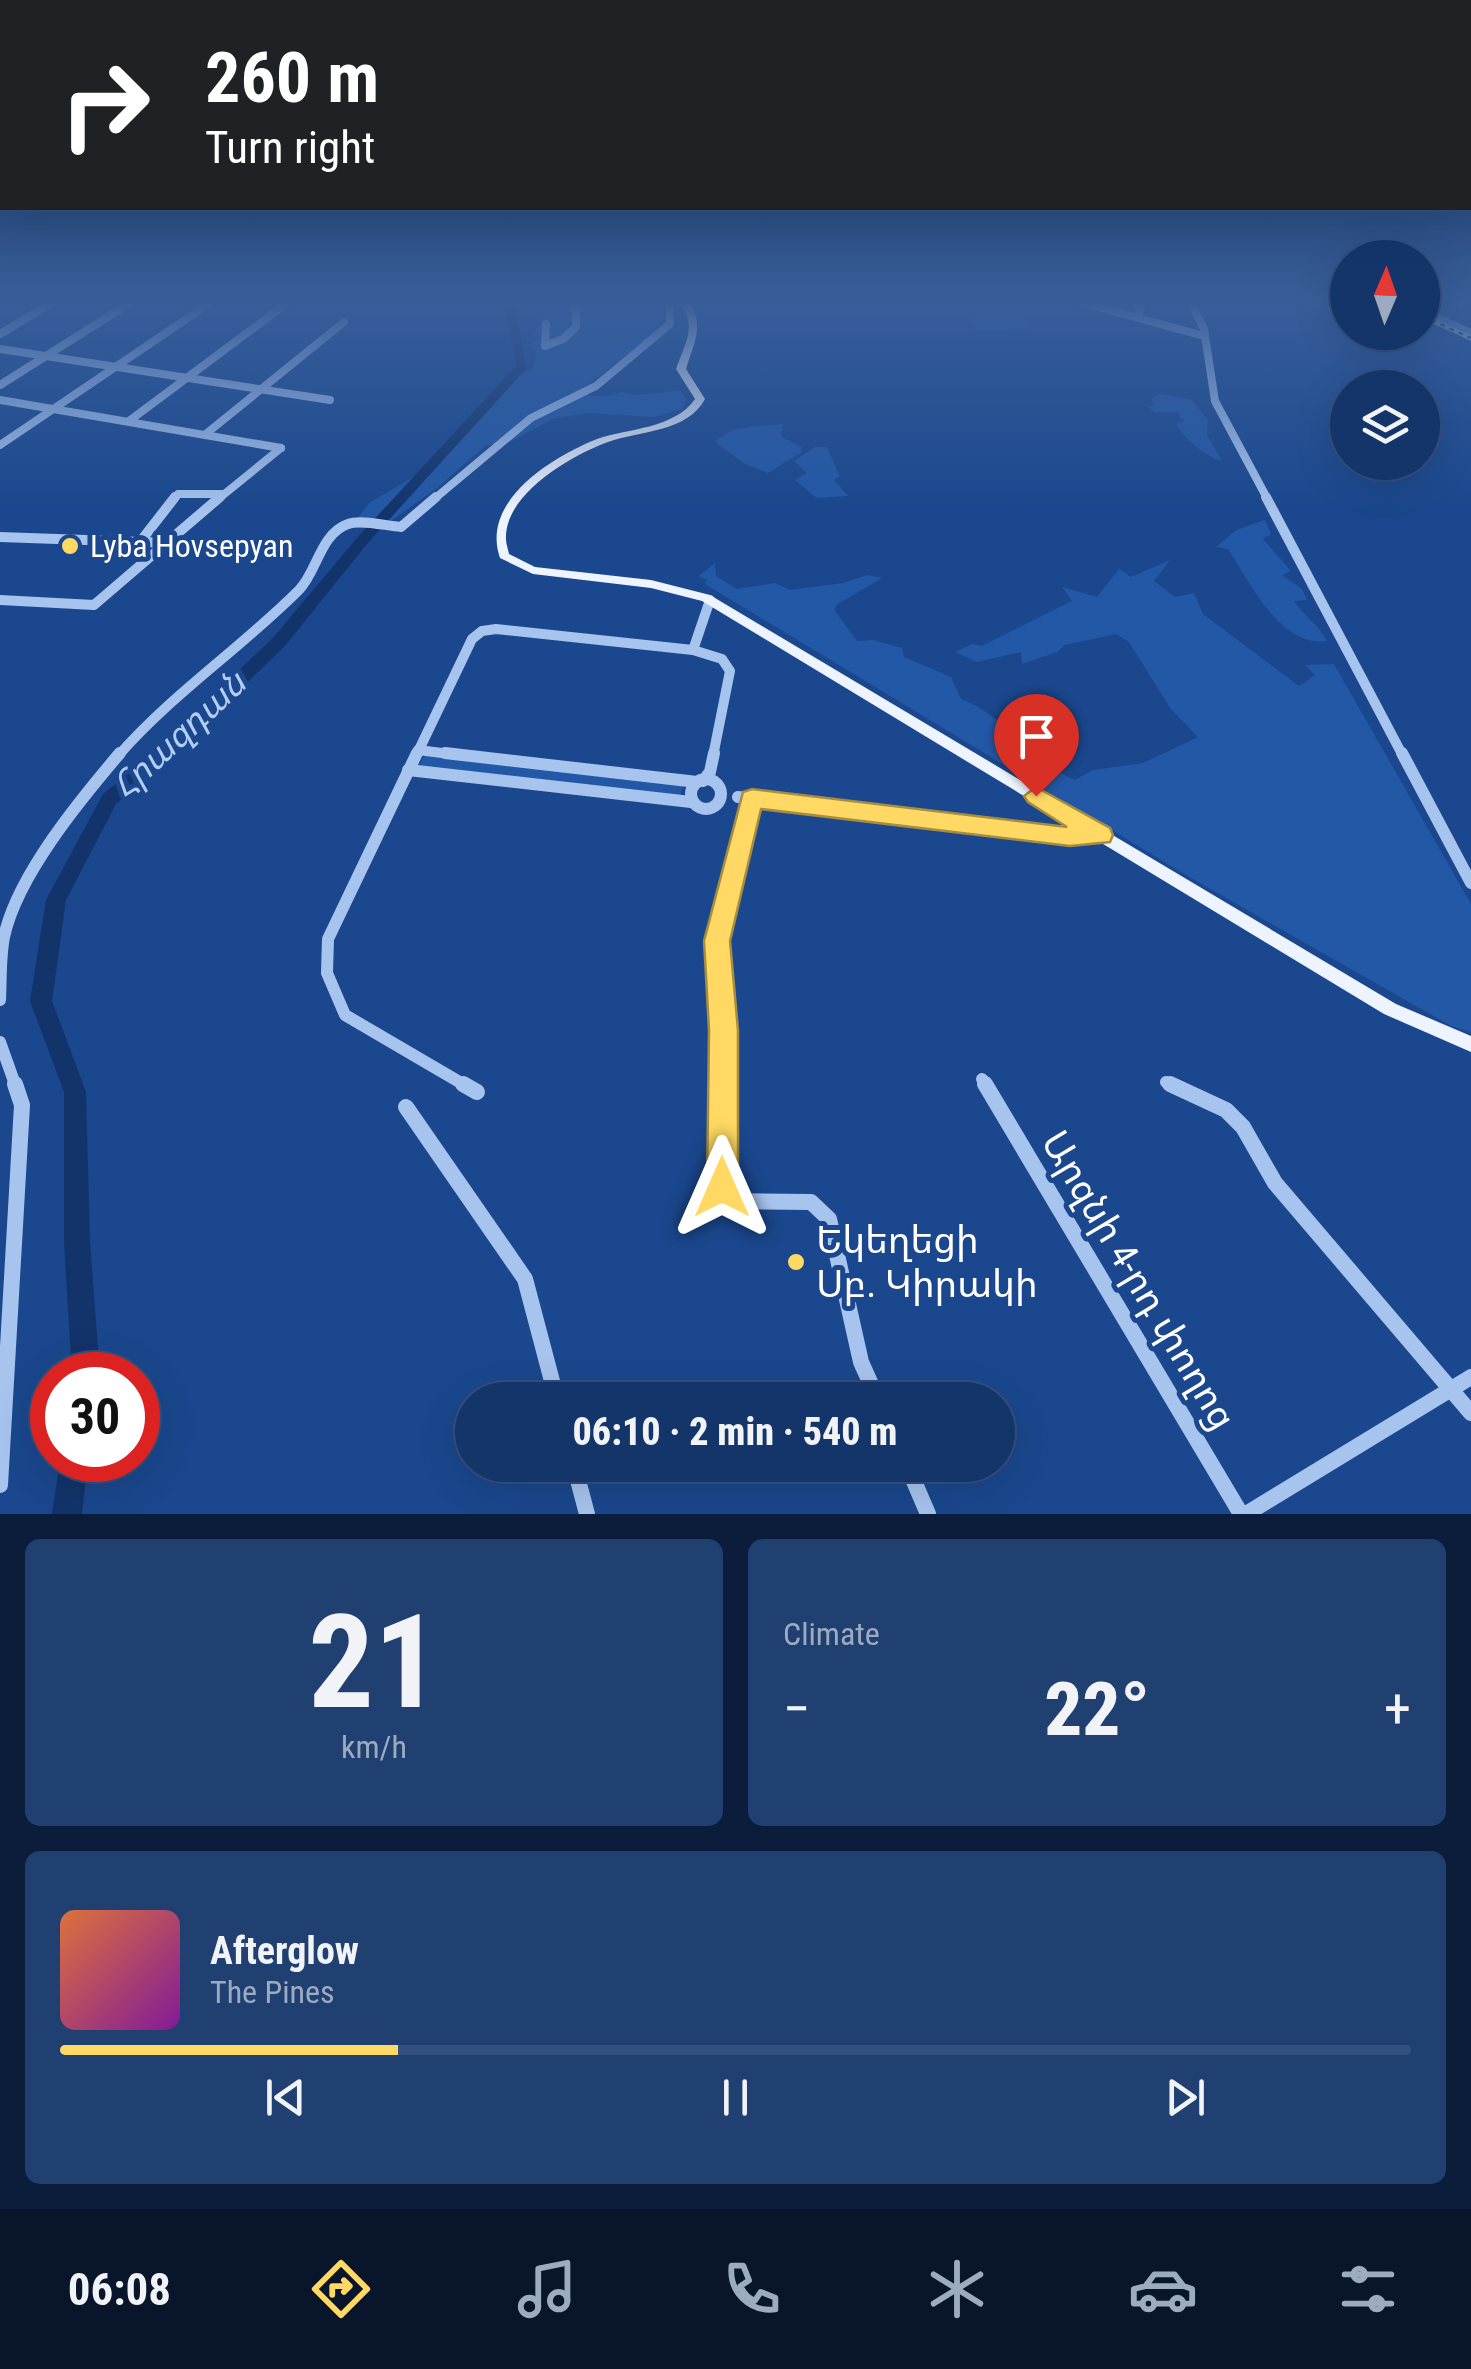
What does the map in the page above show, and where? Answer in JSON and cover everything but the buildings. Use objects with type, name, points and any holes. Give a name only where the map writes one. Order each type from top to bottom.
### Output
[{"type":"main road","points":[[683,372],[700,399],[697,405],[661,426],[590,446],[515,498],[499,544],[504,556],[533,570],[651,584],[710,600],[1390,1009],[1471,1044]]},
{"type":"street","points":[[0,385],[21,372]]},
{"type":"street","points":[[0,445],[109,372]]},
{"type":"street","points":[[153,372],[330,400]]},
{"type":"street","points":[[129,421],[195,372]]},
{"type":"street","points":[[207,434],[285,372]]},
{"type":"street","points":[[0,1000],[4,936],[33,869],[88,790],[142,728],[279,610],[306,582],[314,561],[334,534],[349,523],[401,527],[531,418],[596,386],[615,372]]},
{"type":"street","points":[[1210,372],[1215,401],[1471,883]]},
{"type":"street","points":[[0,400],[280,448],[220,494],[171,542],[94,604],[0,600]]},
{"type":"street","points":[[140,542],[178,494],[220,494]]},
{"type":"street","points":[[0,536],[171,542]]},
{"type":"street","points":[[693,650],[710,600]]},
{"type":"street","points":[[476,1092],[345,1015],[326,974],[328,938],[472,639],[482,631],[496,629],[693,650],[722,659],[730,671],[706,779],[689,790],[691,802]]},
{"type":"street","points":[[408,770],[691,802],[702,807],[716,804],[723,794],[706,779],[418,750]]},
{"type":"street","points":[[870,1382],[861,1362],[829,1220],[810,1202],[729,1201],[722,1187],[724,1030],[717,941],[745,798],[1070,836],[1101,835]]},
{"type":"street","points":[[0,1042],[22,1105],[0,1484]]},
{"type":"street","name":"Արզնի 4-րդ փողոց","points":[[982,1080],[1244,1514]]},
{"type":"street","points":[[1166,1082],[1226,1110],[1243,1127],[1276,1183],[1471,1413]]},
{"type":"street","points":[[406,1106],[525,1279],[552,1382]]},
{"type":"street","points":[[1244,1514],[1471,1377]]},
{"type":"street","points":[[579,1482],[587,1514]]},
{"type":"street","points":[[914,1482],[928,1514]]},
{"type":"shaded area","points":[[526,372],[605,372],[580,391],[590,396],[609,396],[621,392],[636,395],[681,391],[686,400],[682,409],[654,417],[589,413],[552,419],[512,441],[485,446],[437,488],[388,523],[356,520],[369,503],[415,476],[499,387]]},
{"type":"shaded area","points":[[1161,394],[1192,400],[1208,420],[1207,435],[1222,461],[1185,436],[1176,424],[1184,421],[1178,415],[1180,412],[1155,412],[1148,407],[1153,406],[1152,398]]},
{"type":"shaded area","points":[[783,424],[781,436],[801,447],[802,452],[768,473],[745,464],[715,442],[739,429]]},
{"type":"shaded area","points":[[815,447],[827,447],[840,476],[834,480],[848,496],[817,498],[795,480],[807,473],[794,461]]},
{"type":"shaded area","points":[[1265,520],[1271,534],[1263,539],[1291,571],[1282,575],[1302,589],[1307,600],[1294,601],[1327,641],[1310,640],[1281,624],[1228,549],[1216,547],[1236,530]]},
{"type":"shaded area","points":[[1170,560],[1154,581],[1175,597],[1194,593],[1203,614],[1299,686],[1315,675],[1305,665],[1334,664],[1471,904],[1471,1032],[1451,1026],[1191,878],[705,584],[707,580],[699,576],[715,563],[716,576],[737,589],[775,583],[790,590],[843,583],[867,575],[882,578],[836,605],[835,611],[857,641],[873,640],[902,648],[904,657],[951,677],[961,699],[992,716],[1045,762],[1075,780],[1093,770],[1143,763],[1198,737],[1170,708],[1129,642],[1116,634],[1065,645],[1057,652],[1022,664],[1021,652],[977,662],[955,652],[972,644],[982,646],[1072,601],[1062,587],[1097,597],[1119,569],[1131,577]]},
{"type":"shaded area","points":[[425,754],[683,785],[680,797],[419,766]]},
{"type":"waterway","name":"Հրազդան","points":[[84,1352],[77,1242],[75,1092],[41,1001],[56,900],[109,799],[144,771],[279,642],[361,542],[518,372]]},
{"type":"waterway","name":"Հրազդան","points":[[67,1514],[71,1482]]},
{"type":"place","name":"Lyba Hovsepyan","points":[[70,546]]},
{"type":"place","name":"Եկեղեցի Սբ. Կիրակի","points":[[796,1262]]},
{"type":"route","points":[[722,1187],[724,1030],[717,941],[752,798],[1070,836],[1101,835],[1036,796]]}]
